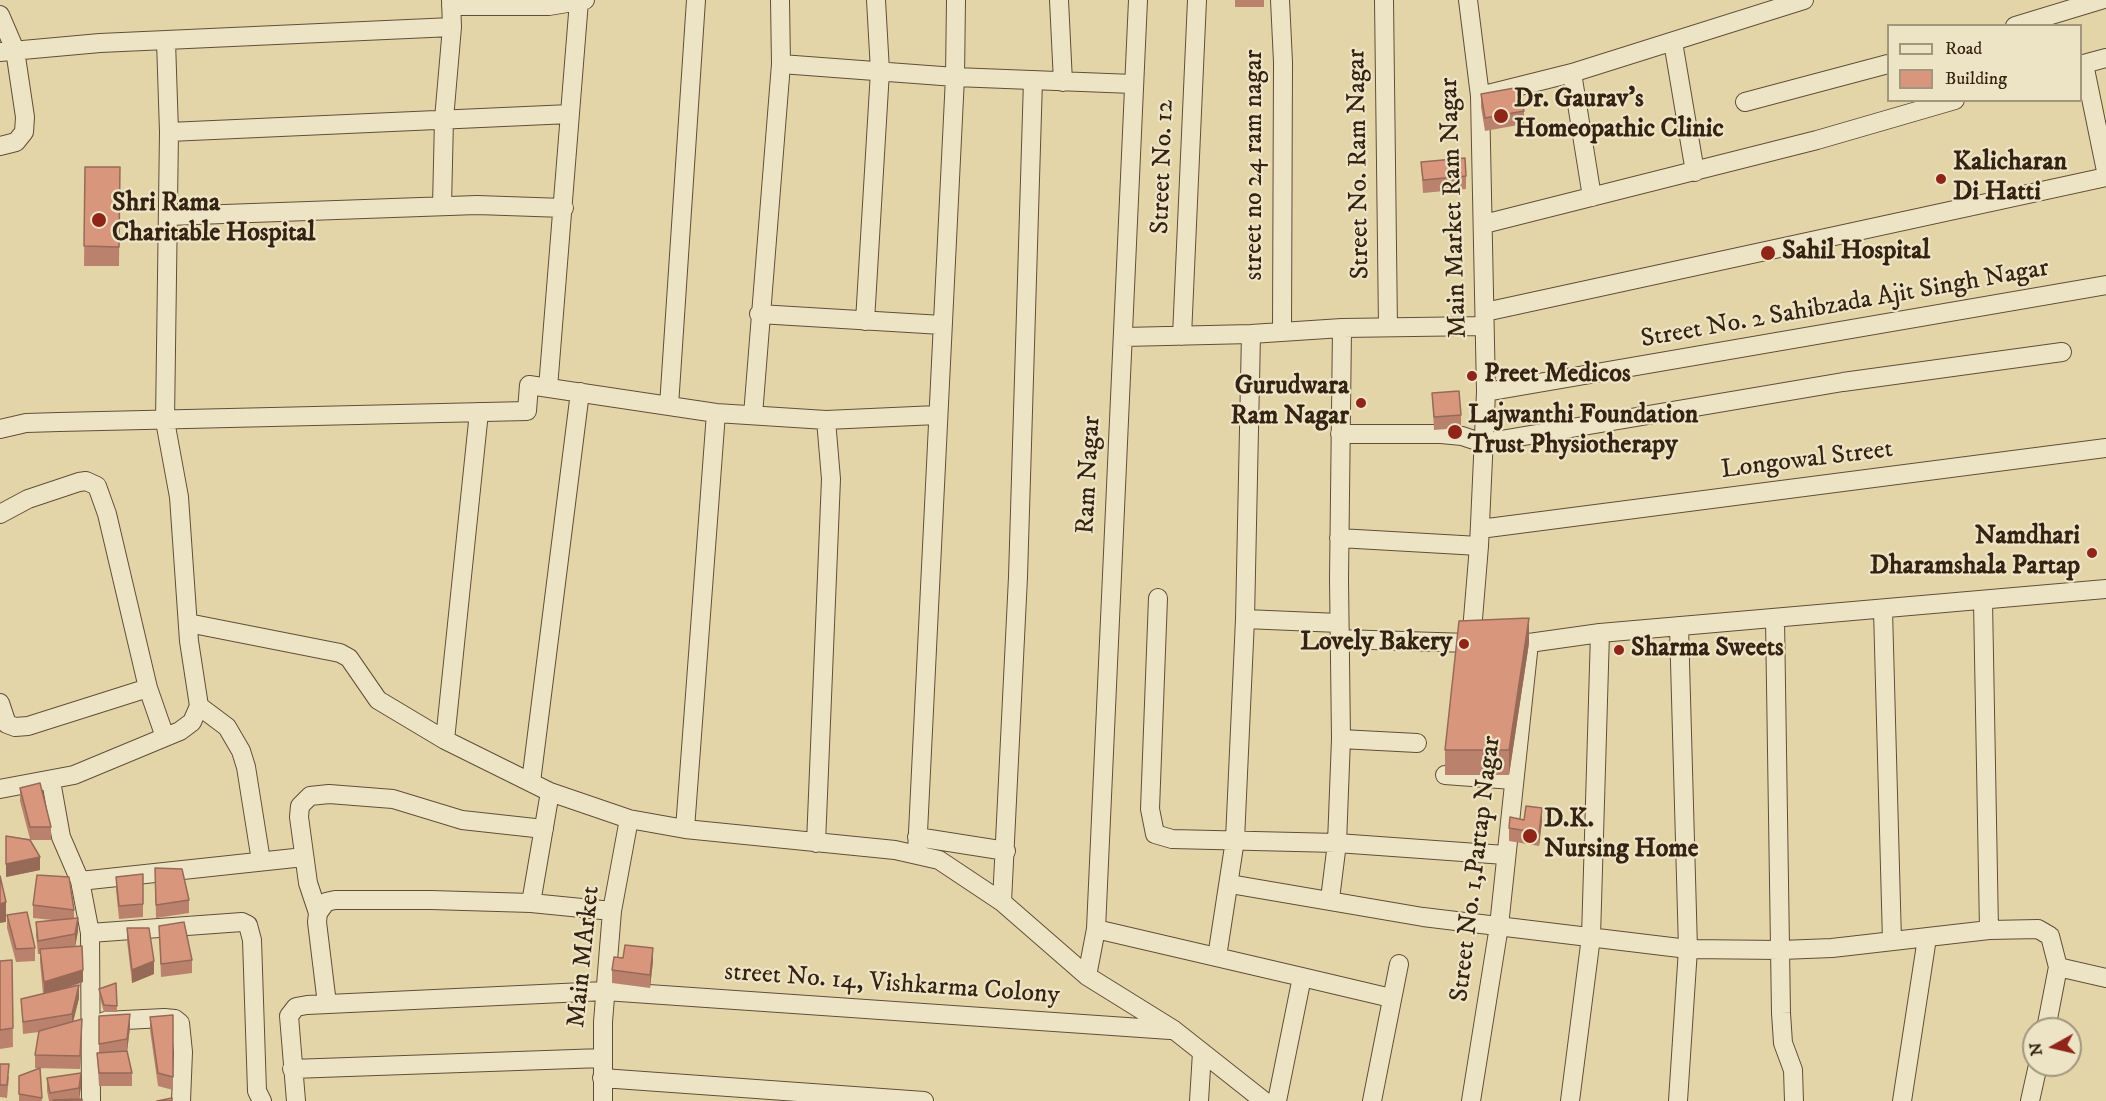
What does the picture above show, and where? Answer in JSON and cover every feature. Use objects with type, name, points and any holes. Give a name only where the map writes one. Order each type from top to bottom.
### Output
[{"type":"street","points":[[669,406],[696,0]]},
{"type":"street","points":[[753,415],[759,314],[781,64],[780,0]]},
{"type":"street","points":[[865,321],[880,71],[876,0]]},
{"type":"street","points":[[917,845],[955,77],[956,0]]},
{"type":"street","points":[[1059,0],[1063,82]]},
{"type":"street","name":"Ram Nagar","points":[[1087,976],[1096,929],[1138,0]]},
{"type":"street","name":"Street No. 12","points":[[1182,336],[1197,0]]},
{"type":"street","name":"street no 24 ram nagar","points":[[1280,0],[1283,62],[1282,331]]},
{"type":"street","name":"Street No. Ram Nagar","points":[[1384,0],[1388,327]]},
{"type":"street","name":"Main Market Ram Nagar","points":[[1468,0],[1480,96],[1486,392],[1479,537],[1469,643]]},
{"type":"street","points":[[1480,96],[1572,73],[1673,42],[1761,7],[1804,0]]},
{"type":"street","points":[[2022,24],[2102,0]]},
{"type":"street","points":[[442,206],[444,118],[452,27],[451,3],[528,7],[582,1],[570,114],[548,388]]},
{"type":"street","points":[[0,15],[7,51],[22,89],[24,132],[16,142],[0,146]]},
{"type":"street","points":[[7,51],[452,27]]},
{"type":"street","points":[[0,789],[74,775],[165,737],[192,722],[199,706],[188,623],[179,497],[165,421],[169,132],[166,41]]},
{"type":"street","points":[[1673,42],[1695,172]]},
{"type":"street","points":[[2106,58],[2082,65],[2106,171]]},
{"type":"street","points":[[781,64],[955,77],[1133,84]]},
{"type":"street","points":[[1745,102],[1887,64]]},
{"type":"street","points":[[1572,73],[1592,197]]},
{"type":"street","points":[[1002,902],[1018,566],[1033,80]]},
{"type":"street","points":[[1484,225],[1695,172],[1948,102]]},
{"type":"street","points":[[169,132],[570,114]]},
{"type":"street","points":[[1124,337],[1251,334],[1485,319],[2106,177]]},
{"type":"street","points":[[168,216],[442,206],[564,207]]},
{"type":"street","name":"Street No. 2 Sahibzada Ajit Singh Nagar","points":[[1486,392],[2106,285]]},
{"type":"street","points":[[759,314],[942,325]]},
{"type":"street","points":[[1329,899],[1337,843],[1341,739],[1339,538],[1342,328]]},
{"type":"street","points":[[1216,957],[1230,884],[1235,840],[1245,619],[1251,334]]},
{"type":"street","points":[[1340,434],[1441,434],[1462,436],[1483,443],[1831,384],[2062,352]]},
{"type":"street","points":[[0,429],[26,423],[527,411],[529,385],[716,413],[826,420],[937,415]]},
{"type":"street","points":[[531,782],[580,392]]},
{"type":"street","points":[[445,740],[479,412]]},
{"type":"street","points":[[685,829],[716,413]]},
{"type":"street","points":[[816,843],[831,479],[826,420]]},
{"type":"street","name":"Longowal Street","points":[[1339,538],[1479,537],[2106,448]]},
{"type":"street","points":[[0,514],[28,499],[80,482],[86,481],[97,486],[107,514],[148,688],[165,737]]},
{"type":"street","points":[[1245,619],[1340,631],[1469,643],[1529,643],[1600,633],[2106,589]]},
{"type":"street","points":[[1158,598],[1150,809],[1153,830],[1162,838],[1337,843],[1505,855]]},
{"type":"street","points":[[1983,600],[1989,930]]},
{"type":"street","points":[[1883,610],[1892,941]]},
{"type":"street","points":[[1775,619],[1783,1042],[1793,1070],[1794,1101]]},
{"type":"street","points":[[188,623],[340,653],[348,658],[378,700],[445,740],[550,792],[629,819],[685,829],[816,843],[917,845],[1006,851]]},
{"type":"street","points":[[1678,1101],[1688,949],[1679,626]]},
{"type":"street","points":[[1570,1101],[1591,938],[1600,633]]},
{"type":"street","name":"Street No. 1,Partap Nagar","points":[[1471,1101],[1499,926],[1529,643]]},
{"type":"street","points":[[0,703],[7,724],[15,727],[28,726],[148,688]]},
{"type":"street","points":[[199,706],[227,727],[241,751],[246,767],[261,861]]},
{"type":"street","points":[[1341,739],[1417,743]]},
{"type":"street","points":[[1445,775],[1513,780]]},
{"type":"street","points":[[51,781],[62,837],[80,881],[90,933],[91,1101]]},
{"type":"street","points":[[531,903],[550,792]]},
{"type":"street","points":[[327,1004],[318,913],[311,896],[299,817],[300,806],[310,796],[393,799],[462,820],[544,829]]},
{"type":"street","name":"Main MArket","points":[[603,1101],[605,991],[612,911],[629,819]]},
{"type":"street","points":[[917,845],[1002,902],[1087,976],[1174,1030],[1264,1101]]},
{"type":"street","points":[[80,881],[304,857]]},
{"type":"street","points":[[1230,884],[1329,899],[1423,917],[1688,949],[1781,950],[1927,938],[1989,930],[2038,929],[2050,936],[2058,967],[2048,1017]]},
{"type":"street","points":[[318,913],[326,902],[335,900],[531,903],[612,911]]},
{"type":"street","points":[[90,933],[242,922],[248,925],[252,940],[257,1091],[262,1101]]},
{"type":"street","points":[[1096,929],[1391,998]]},
{"type":"street","points":[[1902,1101],[1927,938]]},
{"type":"street","points":[[1372,1101],[1399,964]]},
{"type":"street","points":[[2058,967],[2106,978]]},
{"type":"street","points":[[1277,1101],[1302,977]]},
{"type":"street","name":"street No. 14, Vishkarma Colony","points":[[292,1069],[290,1016],[296,1007],[605,991],[1174,1030]]},
{"type":"street","points":[[92,1022],[175,1018],[180,1023],[182,1036],[181,1101]]},
{"type":"street","points":[[1199,1101],[1202,1052]]},
{"type":"street","points":[[289,1101],[296,1101],[292,1069],[602,1058]]},
{"type":"street","points":[[2030,1101],[2035,1077]]},
{"type":"street","points":[[602,1078],[924,1101]]},
{"type":"building","points":[[1520,87],[1524,111],[1485,118],[1481,94]]},
{"type":"building","points":[[1465,158],[1466,176],[1423,180],[1421,162]]},
{"type":"building","points":[[85,167],[120,167],[119,247],[84,246]]},
{"type":"building","points":[[1459,391],[1461,415],[1434,417],[1432,393]]},
{"type":"building","points":[[1529,618],[1509,750],[1445,750],[1459,621]]},
{"type":"building","points":[[40,783],[51,827],[30,827],[20,788]]},
{"type":"building","points":[[1526,806],[1542,808],[1539,833],[1509,828],[1510,817],[1524,820]]},
{"type":"building","points":[[6,836],[30,840],[40,857],[6,864]]},
{"type":"building","points":[[155,868],[182,869],[189,900],[156,905]]},
{"type":"building","points":[[143,874],[143,904],[119,906],[116,877]]},
{"type":"building","points":[[37,875],[69,877],[74,910],[33,905]]},
{"type":"building","points":[[0,876],[6,902],[0,904]]},
{"type":"building","points":[[27,912],[35,948],[16,949],[7,915]]},
{"type":"building","points":[[78,918],[75,934],[38,941],[36,922]]},
{"type":"building","points":[[184,922],[192,960],[161,964],[159,926]]},
{"type":"building","points":[[127,928],[149,928],[154,961],[132,970]]},
{"type":"building","points":[[625,945],[653,948],[650,975],[612,970],[614,957],[623,958]]},
{"type":"building","points":[[82,946],[83,970],[44,982],[40,949]]},
{"type":"building","points":[[12,960],[13,1028],[0,1030],[0,961]]},
{"type":"building","points":[[116,983],[117,1006],[104,1005],[99,989]]},
{"type":"building","points":[[79,985],[72,1014],[23,1022],[21,999]]},
{"type":"building","points":[[130,1014],[127,1039],[99,1044],[99,1016]]},
{"type":"building","points":[[173,1015],[173,1077],[158,1073],[150,1017]]},
{"type":"building","points":[[82,1019],[80,1056],[35,1055],[39,1031]]},
{"type":"building","points":[[127,1051],[132,1073],[99,1073],[97,1053]]},
{"type":"building","points":[[0,1064],[9,1064],[7,1085],[0,1085]]},
{"type":"building","points":[[40,1068],[42,1098],[19,1094],[19,1076]]},
{"type":"building","points":[[81,1073],[79,1088],[50,1093],[47,1078]]},
{"type":"building","points":[[82,1099],[82,1101],[53,1101],[53,1100]]},
{"type":"place","name":"Dr. Gaurav's Homeopathic Clinic","points":[[1501,116]]},
{"type":"place","name":"Kalicharan Di Hatti","points":[[1941,179]]},
{"type":"place","name":"Shri Rama Charitable Hospital","points":[[99,220]]},
{"type":"place","name":"Sahil Hospital","points":[[1768,253]]},
{"type":"place","name":"Preet Medicos","points":[[1472,376]]},
{"type":"place","name":"Gurudwara Ram Nagar","points":[[1361,403]]},
{"type":"place","name":"Lajwanthi Foundation Trust Physiotherapy","points":[[1455,432]]},
{"type":"place","name":"Namdhari Dharamshala Partap","points":[[2092,553]]},
{"type":"place","name":"Lovely Bakery","points":[[1464,644]]},
{"type":"place","name":"Sharma Sweets","points":[[1619,650]]},
{"type":"place","name":"D.K. Nursing Home","points":[[1530,836]]}]
